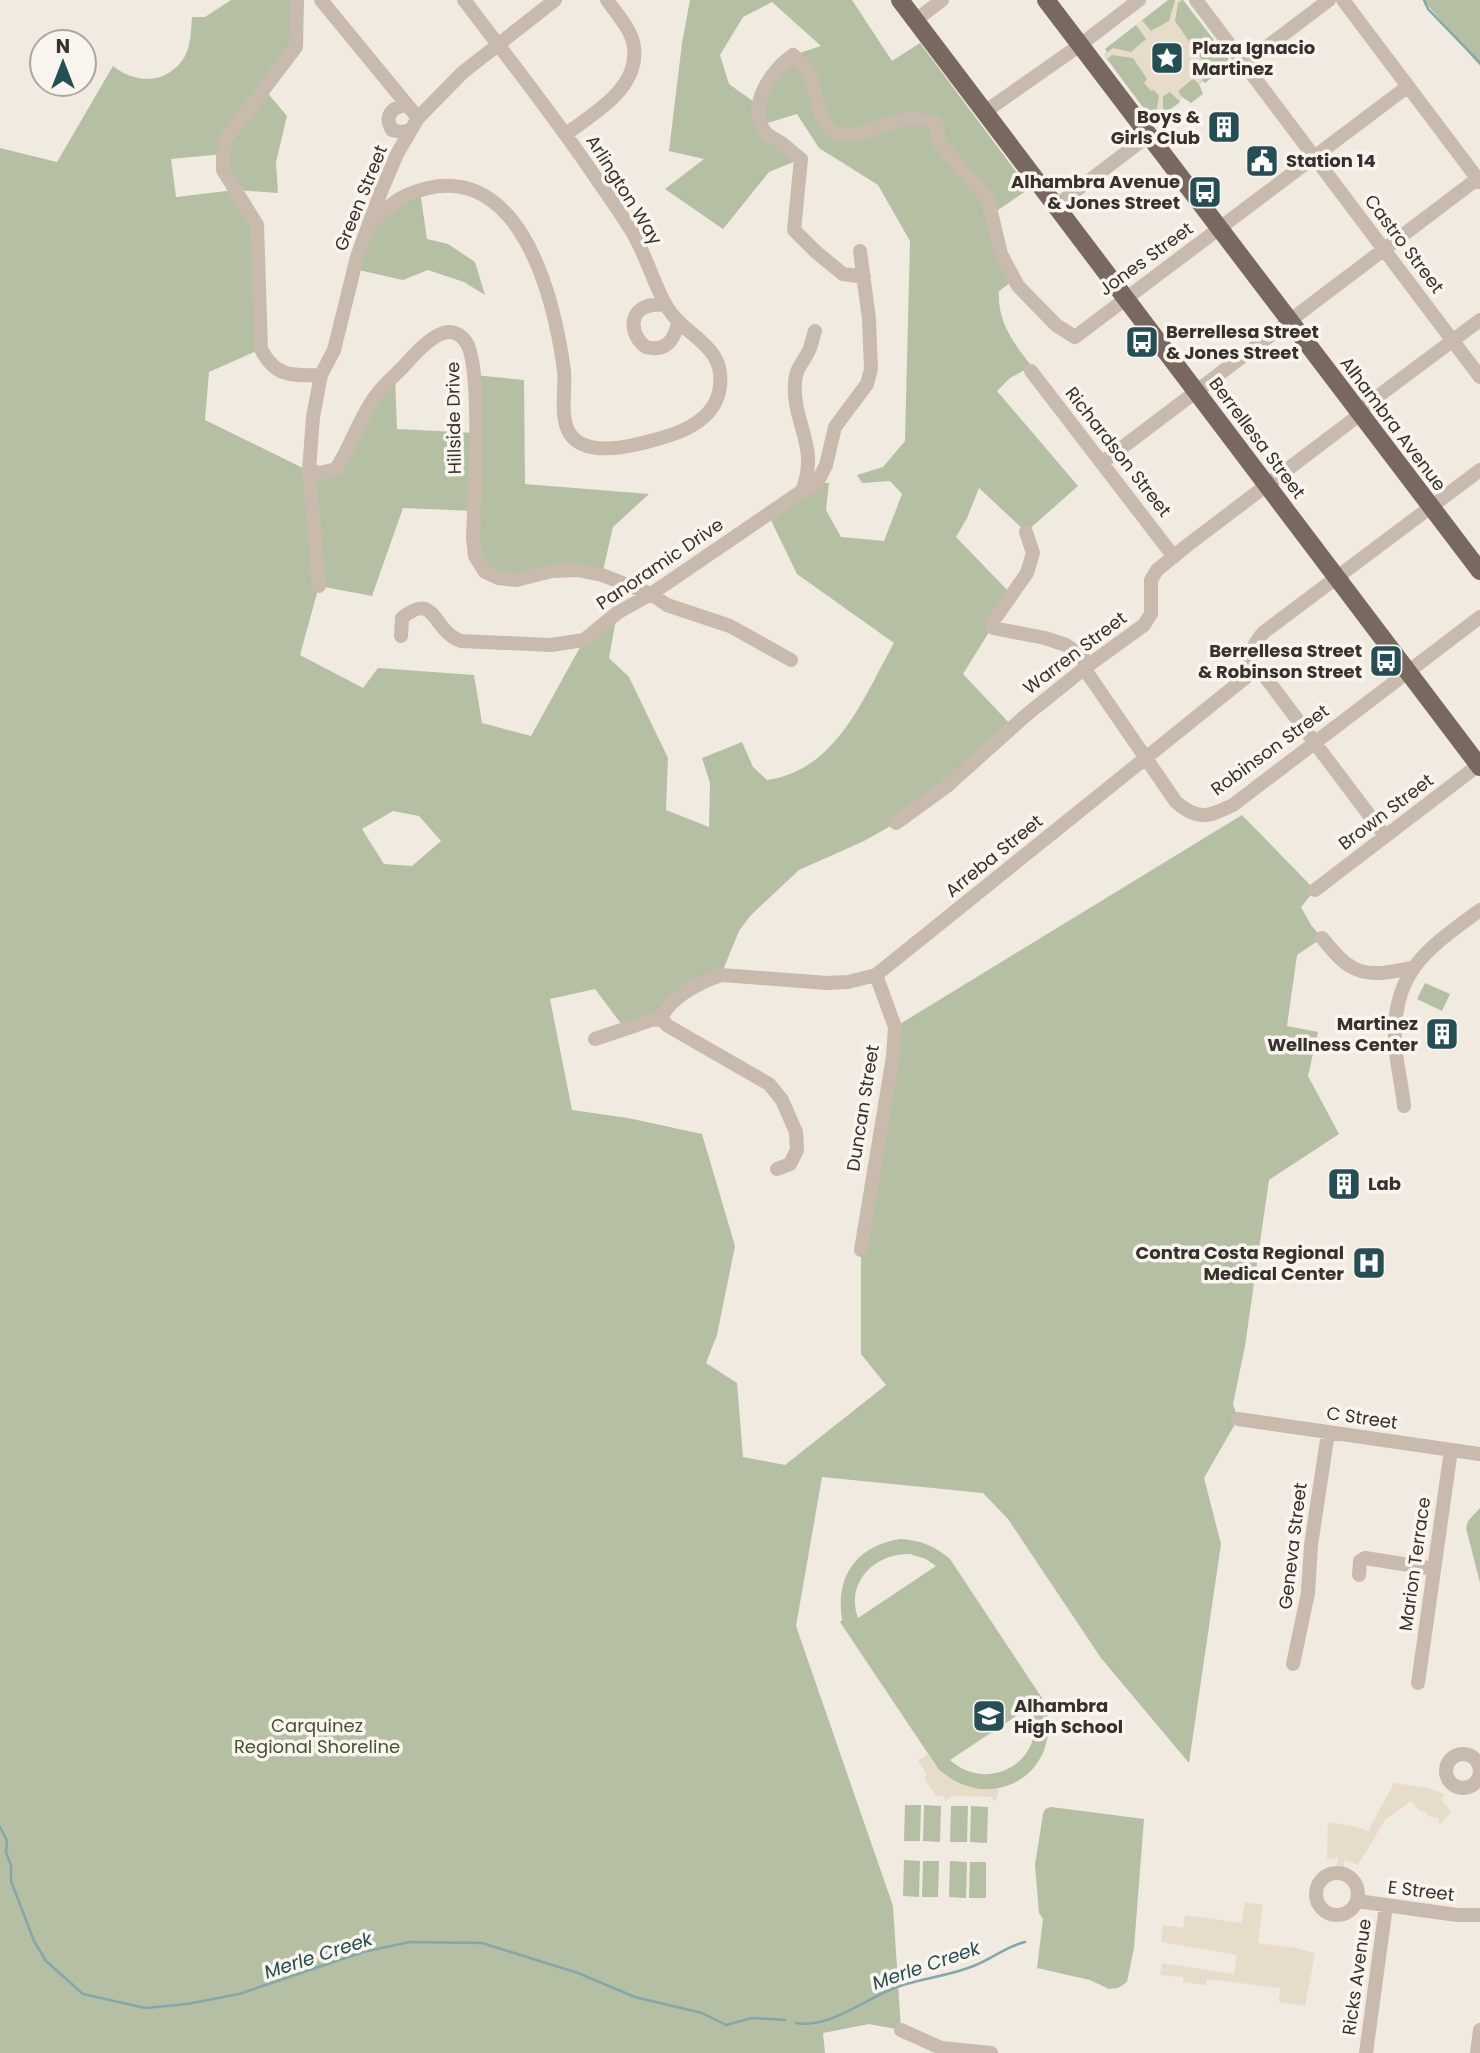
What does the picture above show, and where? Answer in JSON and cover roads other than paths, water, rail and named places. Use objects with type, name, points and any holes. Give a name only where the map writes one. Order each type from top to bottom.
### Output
[{"type":"main road","name":"Berrellesa Street","points":[[900,0],[1479,765]]},
{"type":"main road","name":"Alhambra Avenue","points":[[1046,0],[1480,571]]},
{"type":"street","points":[[297,0],[296,47],[226,139],[223,170],[257,225],[261,349],[268,363],[280,372],[321,375]]},
{"type":"street","points":[[321,0],[405,104],[414,124],[401,132],[392,130],[388,124],[391,110],[405,104]]},
{"type":"street","name":"Arlington Way","points":[[369,223],[405,195],[435,187],[460,186],[483,193],[504,209],[527,245],[546,292],[564,372],[566,426],[575,439],[589,447],[628,446],[669,435],[699,421],[712,407],[720,387],[719,367],[707,344],[678,323],[666,305],[635,236],[566,134],[464,0]]},
{"type":"street","name":"Green Street","points":[[319,586],[309,471],[313,417],[321,375],[334,349],[357,257],[380,194],[414,124],[462,73],[555,0]]},
{"type":"street","points":[[566,134],[613,98],[624,86],[632,69],[635,46],[623,22],[607,0]]},
{"type":"street","points":[[916,20],[942,0]]},
{"type":"street","points":[[986,111],[1139,0]]},
{"type":"street","name":"Castro Street","points":[[1196,0],[1480,377]]},
{"type":"street","points":[[1244,64],[1328,0]]},
{"type":"street","points":[[1102,462],[1479,181],[1343,0]]},
{"type":"street","name":"Jones Street","points":[[864,277],[844,274],[794,230],[801,159],[768,136],[760,125],[758,104],[761,97],[779,65],[793,55],[807,69],[819,114],[836,134],[850,137],[899,119],[920,117],[936,123],[939,142],[988,200],[1001,254],[1018,286],[1056,326],[1075,337],[1407,87]]},
{"type":"street","points":[[1057,205],[1149,136]]},
{"type":"street","name":"Panoramic Drive","points":[[401,636],[402,618],[413,609],[422,607],[428,610],[450,638],[461,641],[551,645],[584,640],[617,613],[650,594],[802,491],[817,484],[826,465],[835,427],[867,384],[870,369],[869,319],[860,251]]},
{"type":"street","points":[[666,305],[641,309],[633,322],[635,337],[646,347],[661,348],[673,340],[678,323]]},
{"type":"street","name":"Warren Street","points":[[896,823],[947,786],[1086,667],[1144,625],[1151,614],[1151,580],[1157,570],[1267,486],[1365,406],[1480,320]]},
{"type":"street","points":[[802,491],[810,462],[796,402],[795,382],[800,363],[810,348],[815,331]]},
{"type":"street","name":"Hillside Drive","points":[[309,471],[320,473],[336,469],[377,394],[427,342],[440,334],[452,333],[465,340],[472,354],[476,412],[473,538],[475,555],[485,572],[516,580],[552,571],[577,570],[602,575],[650,594],[667,605],[730,626],[791,660]]},
{"type":"street","name":"Richardson Street","points":[[1031,371],[1174,556]]},
{"type":"street","name":"Arreba Street","points":[[661,1019],[665,1010],[679,998],[706,980],[721,975],[827,983],[848,982],[876,975],[1245,678],[1249,653],[1264,632],[1480,470]]},
{"type":"street","name":"Robinson Street","points":[[1026,532],[1033,553],[1027,573],[994,620],[993,628],[1045,638],[1066,645],[1083,657],[1088,674],[1145,760],[1176,802],[1186,811],[1199,816],[1216,813],[1233,805],[1480,617]]},
{"type":"street","points":[[630,586],[634,595],[632,603]]},
{"type":"street","points":[[1248,668],[1263,674],[1385,836]]},
{"type":"street","name":"Brown Street","points":[[1315,890],[1479,765]]},
{"type":"street","points":[[1404,1106],[1395,1041],[1396,1017],[1397,1006],[1411,968],[1452,928],[1480,910]]},
{"type":"street","points":[[1322,938],[1350,967],[1382,974],[1411,968]]},
{"type":"street","name":"Duncan Street","points":[[860,1250],[893,1057],[895,1027],[876,975]]},
{"type":"street","points":[[596,1039],[661,1019],[668,1026],[769,1084],[782,1100],[796,1132],[797,1150],[790,1164],[777,1169]]},
{"type":"street","name":"C Street","points":[[1238,1419],[1480,1454]]},
{"type":"street","name":"Geneva Street","points":[[1293,1664],[1308,1593],[1311,1545],[1328,1433]]},
{"type":"street","name":"Marion Terrace","points":[[1418,1683],[1451,1450]]},
{"type":"street","points":[[1359,1575],[1360,1561],[1365,1558],[1433,1569]]},
{"type":"street","name":"E Street","points":[[1357,1901],[1457,1915],[1480,1915]]},
{"type":"street","name":"Ricks Avenue","points":[[1366,2053],[1386,1906]]},
{"type":"street","points":[[1477,2053],[1480,2029]]},
{"type":"street","points":[[901,2030],[941,2048],[991,2053]]},
{"type":"waterway","points":[[1424,0],[1428,9],[1480,63]]},
{"type":"waterway","name":"Merle Creek","points":[[0,1827],[7,1841],[11,1881],[34,1941],[46,1961],[83,1994],[145,2008],[187,2004],[239,1994],[363,1952],[410,1942],[482,1943],[578,1973],[635,1997],[702,2013],[726,2025],[752,2018],[785,2020]]},
{"type":"waterway","name":"Merle Creek","points":[[796,2023],[809,2024],[835,2017],[897,1987],[966,1969],[1025,1942]]},
{"type":"place","name":"Plaza Ignacio Martinez","points":[[1167,58]]},
{"type":"place","name":"Boys & Girls Club","points":[[1224,127]]},
{"type":"place","name":"Station 14","points":[[1262,161]]},
{"type":"place","name":"Alhambra Avenue & Jones Street","points":[[1205,192]]},
{"type":"place","name":"Berrellesa Street & Jones Street","points":[[1142,342]]},
{"type":"place","name":"Berrellesa Street & Robinson Street","points":[[1386,661]]},
{"type":"place","name":"Martinez Wellness Center","points":[[1442,1034]]},
{"type":"place","name":"Lab","points":[[1344,1184]]},
{"type":"place","name":"Contra Costa Regional Medical Center","points":[[1369,1263]]},
{"type":"place","name":"Alhambra High School","points":[[989,1716]]},
{"type":"park label","name":"Carquinez Regional Shoreline","points":[[317,1736]]}]
